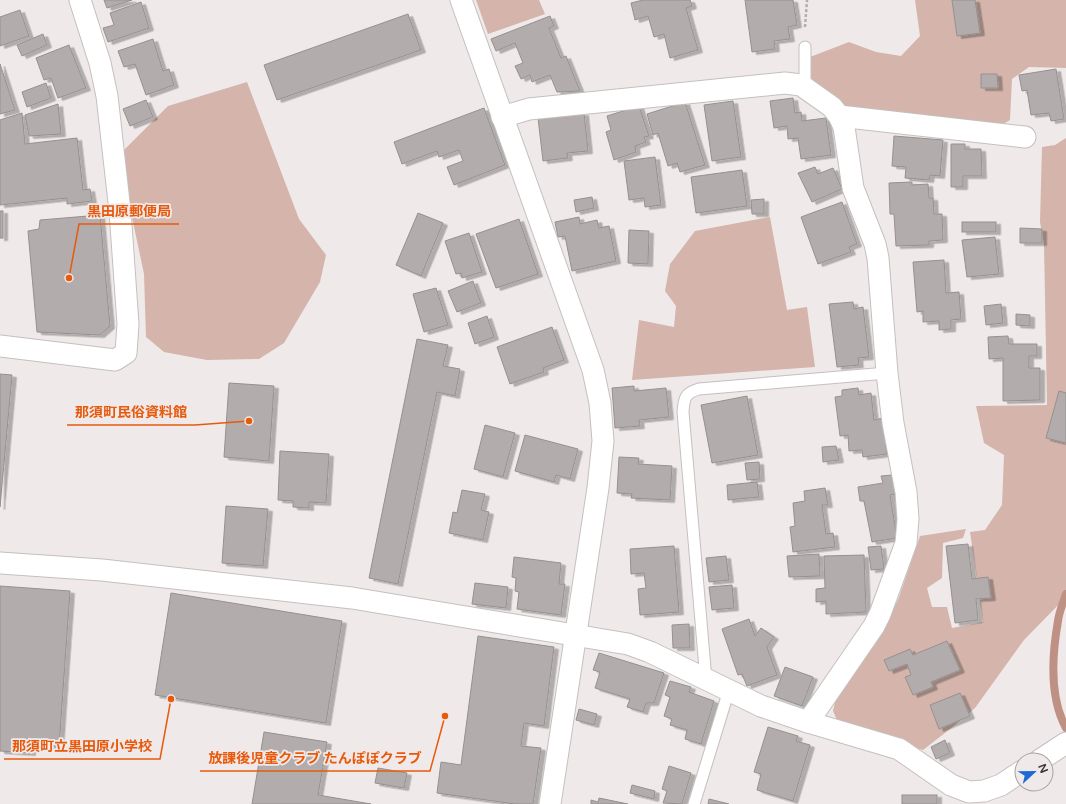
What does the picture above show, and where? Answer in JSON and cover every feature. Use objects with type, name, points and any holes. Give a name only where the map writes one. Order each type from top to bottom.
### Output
[{"type":"street","points":[[0,346],[115,360],[126,353],[128,324],[120,218],[106,96],[100,63],[80,0]]},
{"type":"street","points":[[461,0],[593,370],[600,403],[603,441],[598,488],[550,804]]},
{"type":"street","points":[[502,117],[529,109],[786,82],[801,85],[832,107],[839,116],[844,127],[853,188],[875,244],[878,258],[887,373],[893,423],[906,492],[908,519],[906,543],[880,614],[874,626],[808,722]]},
{"type":"street","points":[[839,116],[1025,137]]},
{"type":"street","points":[[0,563],[102,570],[352,598],[628,644],[650,652],[761,706],[898,750],[951,785],[969,792],[984,791],[1001,785],[1014,776]]},
{"type":"street","points":[[1052,752],[1063,745]]},
{"type":"lane","points":[[805,47],[805,88]]},
{"type":"lane","points":[[706,680],[684,420],[684,399],[691,391],[699,389],[887,373]]},
{"type":"lane","points":[[694,804],[728,690]]},
{"type":"path","points":[[805,47],[807,0]]},
{"type":"shaded area","points":[[476,0],[539,0],[545,14],[488,34]]},
{"type":"shaded area","points":[[915,0],[1066,0],[1066,68],[1029,67],[1012,79],[1010,120],[998,127],[842,111],[809,85],[810,57],[849,42],[876,52],[901,56],[920,36]]},
{"type":"shaded area","points":[[247,82],[299,219],[326,255],[320,282],[284,343],[259,359],[207,360],[164,352],[146,337],[144,274],[119,155],[168,106]]},
{"type":"shaded area","points":[[1066,138],[1066,597],[1024,640],[975,708],[923,750],[837,720],[833,711],[837,694],[883,627],[898,600],[920,536],[966,529],[963,538],[943,543],[942,578],[927,588],[932,607],[947,607],[952,628],[983,622],[970,532],[985,530],[1002,505],[1004,455],[984,443],[976,406],[1047,405],[1044,244],[1040,222],[1042,147],[1055,145]]},
{"type":"shaded area","points":[[770,217],[787,310],[807,307],[815,367],[632,380],[639,320],[674,327],[676,306],[665,291],[670,264],[695,231]]},
{"type":"building","points":[[104,0],[132,0],[107,8]]},
{"type":"building","points":[[643,0],[690,0],[692,6],[686,8],[698,50],[670,58],[664,34],[654,37],[648,16],[635,20],[631,3]]},
{"type":"building","points":[[745,0],[793,0],[797,25],[788,27],[790,39],[774,41],[775,49],[752,52]]},
{"type":"building","points":[[952,0],[975,0],[980,33],[957,36]]},
{"type":"building","points":[[141,2],[149,28],[108,42],[103,28],[114,25],[110,13]]},
{"type":"building","points":[[20,10],[29,36],[0,46],[0,17]]},
{"type":"building","points":[[408,14],[421,50],[277,100],[264,65]]},
{"type":"building","points":[[550,16],[554,26],[549,28],[561,58],[566,56],[580,91],[557,92],[550,75],[532,82],[530,75],[521,79],[515,66],[523,63],[515,43],[496,51],[491,39]]},
{"type":"building","points":[[43,34],[47,45],[22,56],[17,45]]},
{"type":"building","points":[[153,39],[163,71],[169,69],[174,85],[146,95],[135,64],[124,67],[118,51]]},
{"type":"building","points":[[69,45],[86,88],[58,98],[51,78],[44,80],[36,58]]},
{"type":"building","points":[[0,64],[15,110],[0,114]]},
{"type":"building","points":[[1056,69],[1064,119],[1051,121],[1049,113],[1031,115],[1027,90],[1022,91],[1019,75]]},
{"type":"building","points":[[981,74],[997,74],[998,88],[981,88]]},
{"type":"building","points":[[46,83],[51,98],[27,107],[22,92]]},
{"type":"building","points":[[793,98],[795,113],[801,112],[802,121],[826,118],[831,155],[801,159],[798,138],[788,139],[787,126],[774,128],[770,101]]},
{"type":"building","points":[[146,100],[153,117],[130,126],[123,109]]},
{"type":"building","points":[[733,101],[741,157],[712,161],[704,105]]},
{"type":"building","points":[[685,102],[705,165],[680,172],[677,163],[668,166],[658,133],[653,135],[647,114]]},
{"type":"building","points":[[58,104],[61,134],[29,136],[25,115]]},
{"type":"building","points":[[639,106],[649,136],[644,137],[646,142],[635,146],[636,152],[614,160],[606,132],[611,130],[607,116]]},
{"type":"building","points":[[484,108],[505,165],[454,185],[447,167],[463,161],[459,150],[439,157],[437,151],[402,164],[394,142]]},
{"type":"building","points":[[22,113],[25,144],[77,138],[83,190],[90,189],[92,201],[67,204],[67,198],[0,205],[0,120]]},
{"type":"building","points":[[584,113],[588,151],[567,153],[568,158],[543,161],[538,118]]},
{"type":"building","points":[[894,136],[943,140],[940,176],[930,175],[929,180],[905,178],[906,167],[892,166]]},
{"type":"building","points":[[951,144],[965,144],[965,149],[981,149],[982,176],[963,176],[963,187],[951,187]]},
{"type":"building","points":[[655,157],[661,205],[645,207],[644,198],[629,200],[624,161]]},
{"type":"building","points":[[815,167],[818,174],[833,168],[842,189],[812,202],[798,173]]},
{"type":"building","points":[[742,170],[747,206],[696,213],[691,177]]},
{"type":"building","points":[[912,182],[912,185],[928,184],[929,198],[933,198],[934,214],[942,214],[943,240],[929,241],[929,245],[896,246],[894,214],[890,214],[889,183]]},
{"type":"building","points":[[592,197],[594,208],[576,212],[574,200]]},
{"type":"building","points":[[764,199],[764,214],[752,214],[751,200]]},
{"type":"building","points":[[842,202],[857,244],[849,247],[851,252],[818,264],[801,217]]},
{"type":"building","points":[[0,211],[3,211],[3,238],[0,238]]},
{"type":"building","points":[[418,213],[443,223],[421,276],[396,265]]},
{"type":"building","points":[[100,215],[110,326],[100,335],[37,332],[28,231],[39,229],[40,220]]},
{"type":"building","points":[[579,217],[580,224],[597,220],[599,228],[609,226],[616,261],[572,271],[565,236],[558,237],[555,222]]},
{"type":"building","points":[[519,219],[538,274],[496,288],[476,234]]},
{"type":"building","points":[[962,222],[996,222],[996,232],[962,232]]},
{"type":"building","points":[[1020,228],[1042,229],[1042,243],[1020,243]]},
{"type":"building","points":[[629,230],[649,231],[648,264],[628,263]]},
{"type":"building","points":[[469,233],[482,272],[462,278],[461,273],[456,274],[445,241]]},
{"type":"building","points":[[995,237],[999,274],[967,277],[962,240]]},
{"type":"building","points":[[944,260],[946,293],[959,292],[961,319],[951,320],[951,329],[939,330],[939,321],[923,322],[923,311],[917,312],[913,262]]},
{"type":"building","points":[[473,281],[481,303],[457,312],[448,291]]},
{"type":"building","points":[[436,288],[448,325],[424,332],[413,294]]},
{"type":"building","points":[[853,302],[854,309],[863,307],[869,357],[858,358],[859,365],[837,367],[829,304]]},
{"type":"building","points":[[1001,304],[1003,323],[986,325],[984,306]]},
{"type":"building","points":[[1016,314],[1030,315],[1030,326],[1016,325]]},
{"type":"building","points":[[487,316],[494,337],[475,344],[468,323]]},
{"type":"building","points":[[552,327],[564,360],[543,368],[544,372],[510,384],[497,347]]},
{"type":"building","points":[[1008,336],[1009,344],[1037,344],[1037,356],[1029,356],[1029,368],[1040,368],[1040,400],[1003,401],[1003,358],[989,359],[988,337]]},
{"type":"building","points":[[417,339],[448,345],[443,366],[460,369],[455,396],[437,392],[398,584],[369,578]]},
{"type":"building","points":[[0,374],[12,375],[0,507]]},
{"type":"building","points":[[229,383],[274,386],[269,461],[224,457]]},
{"type":"building","points":[[634,386],[634,391],[666,388],[669,417],[639,420],[640,426],[615,428],[612,388]]},
{"type":"building","points":[[858,388],[859,395],[871,393],[874,420],[883,418],[887,454],[863,457],[862,450],[849,451],[848,435],[840,436],[835,397],[842,396],[842,390]]},
{"type":"building","points":[[1059,391],[1066,393],[1066,443],[1046,438]]},
{"type":"building","points":[[747,396],[758,455],[712,463],[701,405]]},
{"type":"building","points":[[485,425],[515,433],[503,477],[474,469]]},
{"type":"building","points":[[525,435],[578,449],[570,479],[556,475],[554,482],[515,471]]},
{"type":"building","points":[[836,446],[839,460],[823,462],[822,447]]},
{"type":"building","points":[[280,451],[329,454],[326,503],[309,502],[309,508],[293,507],[293,501],[278,500]]},
{"type":"building","points":[[619,457],[639,458],[638,464],[672,466],[670,500],[631,498],[632,494],[617,493]]},
{"type":"building","points":[[759,462],[760,479],[747,480],[745,463]]},
{"type":"building","points":[[892,475],[896,494],[890,495],[897,538],[872,542],[864,501],[860,501],[858,487],[883,483],[881,476]]},
{"type":"building","points":[[757,482],[759,497],[728,500],[727,485]]},
{"type":"building","points":[[825,488],[828,505],[822,505],[826,534],[833,533],[835,547],[793,552],[790,527],[795,526],[793,503],[805,501],[804,491]]},
{"type":"building","points":[[462,490],[485,494],[481,510],[489,512],[483,540],[449,533],[453,512],[457,513]]},
{"type":"building","points":[[226,506],[268,509],[263,566],[222,563]]},
{"type":"building","points":[[968,544],[972,579],[988,577],[991,598],[976,599],[978,620],[955,623],[946,546]]},
{"type":"building","points":[[674,546],[679,612],[640,615],[638,589],[646,588],[644,573],[631,574],[630,549]]},
{"type":"building","points":[[881,546],[884,569],[871,570],[868,547]]},
{"type":"building","points":[[819,554],[820,576],[789,577],[787,556]]},
{"type":"building","points":[[864,555],[866,612],[826,614],[826,601],[816,602],[816,589],[825,588],[824,556]]},
{"type":"building","points":[[726,556],[729,580],[709,582],[706,558]]},
{"type":"building","points":[[514,557],[561,563],[559,584],[565,584],[561,615],[517,609],[519,592],[515,591],[516,578],[512,577]]},
{"type":"building","points":[[475,583],[508,587],[506,608],[472,604]]},
{"type":"building","points":[[732,585],[734,608],[712,610],[709,587]]},
{"type":"building","points":[[0,586],[70,591],[59,747],[31,745],[31,753],[0,751]]},
{"type":"building","points":[[171,593],[342,621],[326,723],[155,695]]},
{"type":"building","points":[[749,619],[755,636],[761,628],[774,637],[767,647],[777,675],[747,686],[742,674],[738,675],[722,629]]},
{"type":"building","points":[[689,624],[690,648],[673,648],[672,625]]},
{"type":"building","points":[[478,636],[554,647],[544,726],[524,723],[521,746],[541,748],[533,804],[515,804],[437,793],[441,762],[461,765]]},
{"type":"building","points":[[947,641],[960,670],[931,682],[933,687],[913,695],[905,677],[911,675],[907,664],[889,671],[884,660],[910,649],[913,655]]},
{"type":"building","points":[[599,653],[664,673],[654,703],[646,703],[643,712],[627,707],[630,699],[595,688],[600,672],[593,670]]},
{"type":"building","points":[[785,667],[813,677],[802,706],[774,696]]},
{"type":"building","points":[[670,681],[691,687],[689,692],[714,701],[701,744],[685,739],[687,730],[670,725],[672,719],[664,716],[670,697],[665,695]]},
{"type":"building","points":[[960,693],[970,716],[939,729],[930,705]]},
{"type":"building","points":[[579,709],[597,714],[594,725],[576,720]]},
{"type":"building","points":[[768,727],[798,736],[796,741],[810,745],[793,801],[757,790],[761,774],[754,772]]},
{"type":"building","points":[[264,732],[327,742],[318,795],[371,804],[252,804]]},
{"type":"building","points":[[945,740],[950,753],[936,759],[931,747]]},
{"type":"building","points":[[669,766],[691,773],[682,804],[663,803],[667,791],[662,789]]},
{"type":"building","points":[[378,768],[407,773],[404,788],[375,783]]},
{"type":"building","points":[[632,785],[655,791],[654,799],[630,793]]},
{"type":"building","points":[[902,795],[937,795],[937,804],[902,804]]},
{"type":"building","points":[[599,798],[628,804],[591,804],[591,800],[598,802]]},
{"type":"building","points":[[709,799],[729,804],[708,804]]},
{"type":"waterway","points":[[1066,594],[1059,614],[1053,662],[1054,689],[1057,703],[1066,728]]},
{"type":"place","name":"黒田原郵便局","points":[[69,278]]},
{"type":"place","name":"那須町民俗資料館","points":[[249,421]]},
{"type":"place","name":"那須町立黒田原小学校","points":[[171,699]]},
{"type":"place","name":"放課後児童クラブ たんぽぽクラブ","points":[[445,716]]}]
